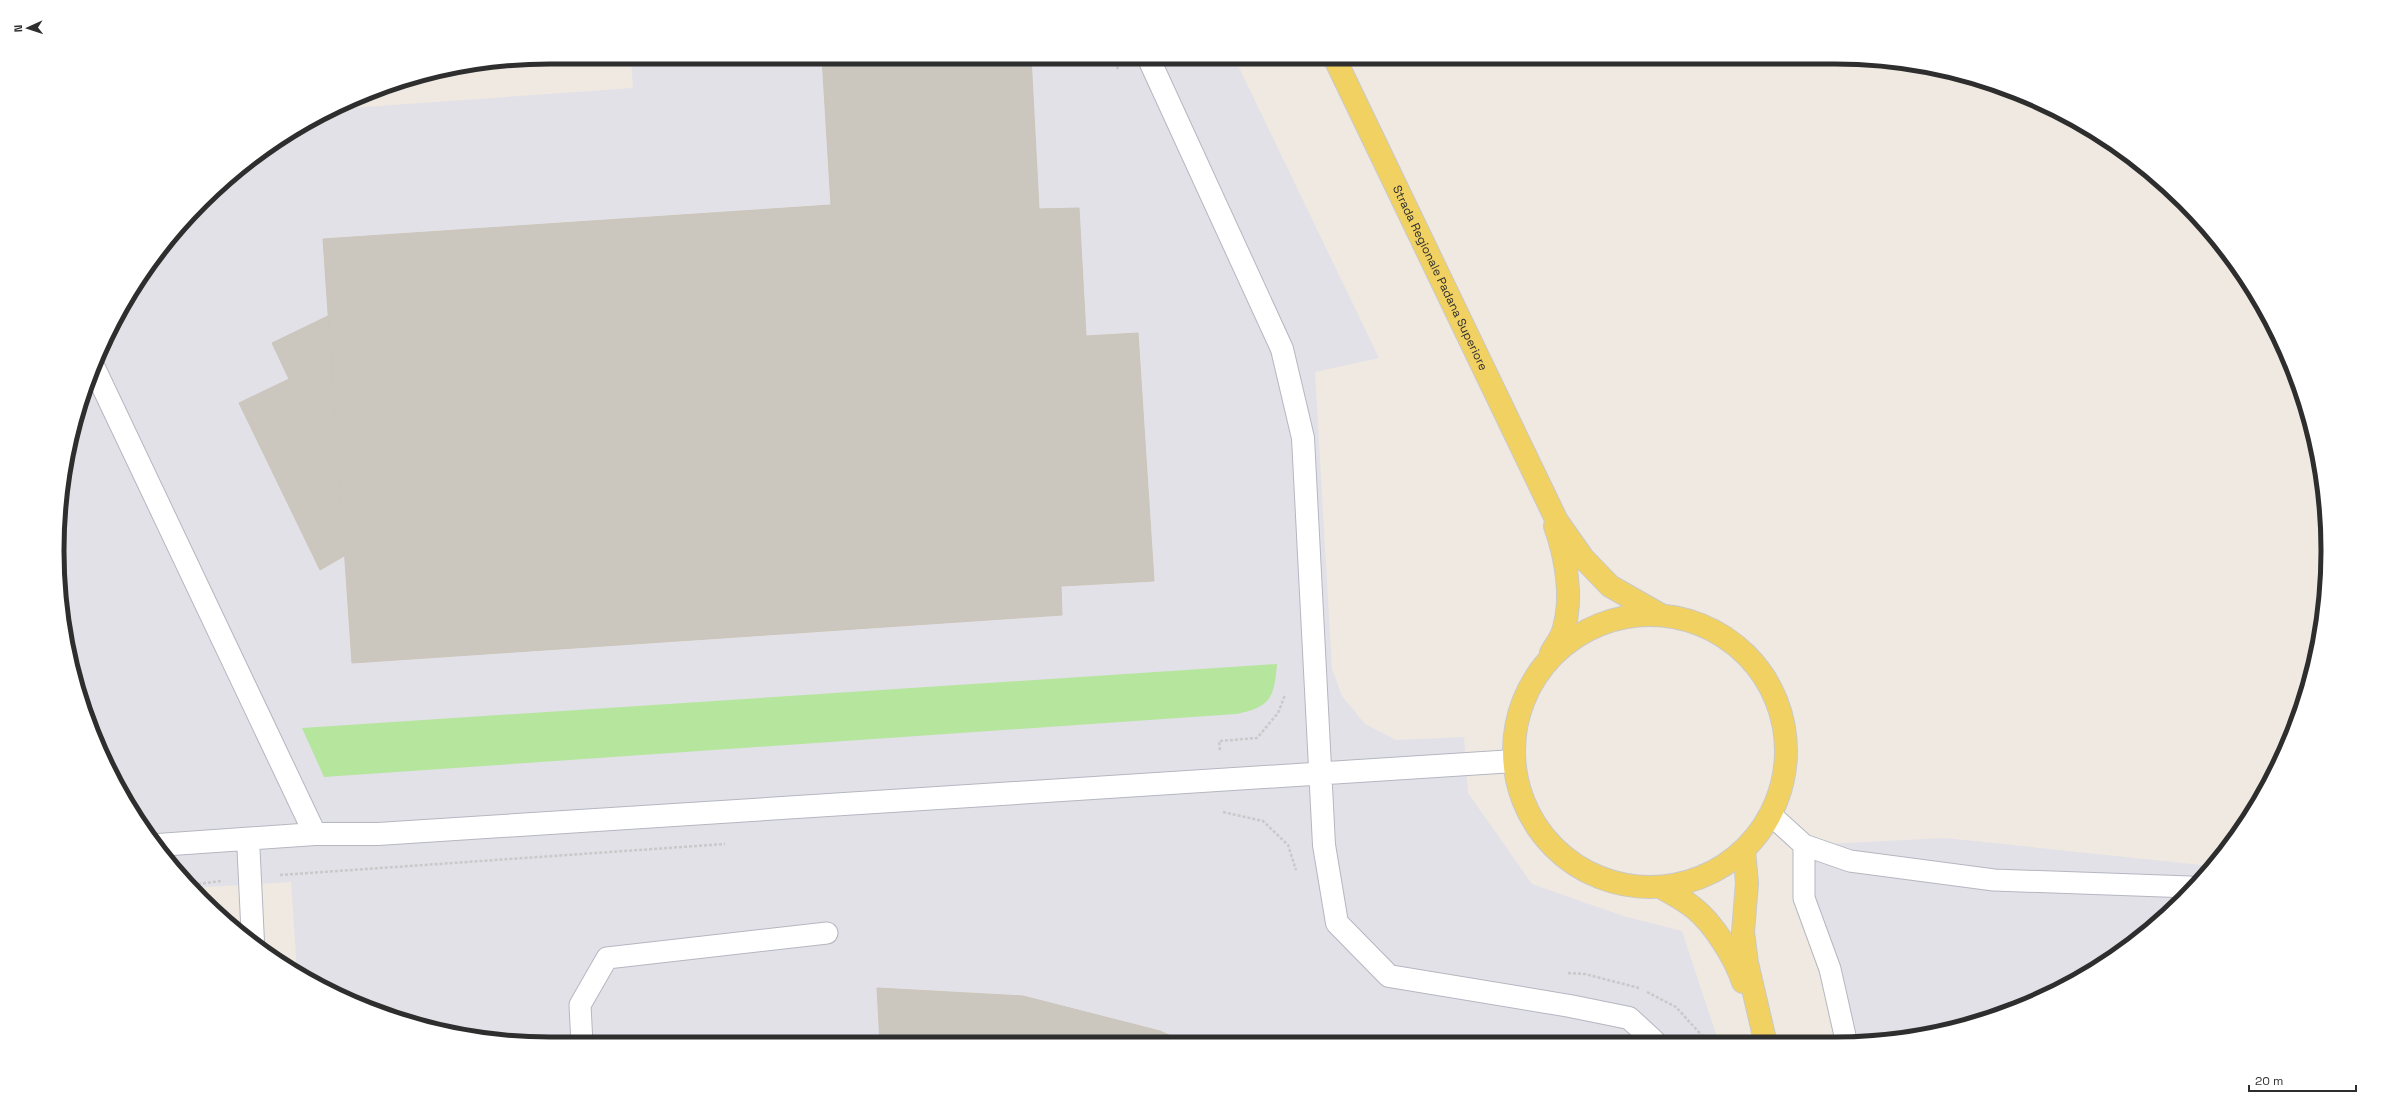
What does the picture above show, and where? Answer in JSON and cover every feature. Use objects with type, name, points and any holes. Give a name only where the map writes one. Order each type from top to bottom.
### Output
[{"type":"main road","name":"Strada Regionale Padana Superiore","points":[[1337,64],[1557,521],[1583,558],[1610,586],[1661,615]]},
{"type":"main road","name":"Strada Regionale Padana Superiore","points":[[1543,667],[1564,629],[1567,602],[1566,572],[1560,539],[1546,499]]},
{"type":"main road","points":[[1661,615],[1705,626],[1742,650],[1770,686],[1785,728],[1785,773],[1771,815],[1744,851],[1706,876],[1662,888],[1619,885],[1580,868],[1547,840],[1524,804],[1514,761],[1516,728],[1526,696],[1543,667],[1567,644],[1596,626],[1628,616],[1661,615]]},
{"type":"main road","points":[[1744,851],[1747,883],[1743,932],[1751,984],[1763,1037]]},
{"type":"main road","points":[[1662,888],[1695,908],[1728,950],[1740,975],[1763,1037]]},
{"type":"street","points":[[1151,64],[1282,349],[1303,438],[1319,772],[1324,845],[1337,923],[1388,976],[1570,1006],[1629,1018],[1651,1037]]},
{"type":"street","points":[[97,375],[316,834]]},
{"type":"street","points":[[164,846],[316,834],[378,834],[1225,778],[1514,761]]},
{"type":"street","points":[[248,839],[253,935]]},
{"type":"lane","points":[[1771,815],[1804,845],[1850,861],[1994,880],[2186,887]]},
{"type":"lane","points":[[1804,845],[1804,898],[1830,970],[1845,1037]]},
{"type":"lane","points":[[582,1037],[580,1005],[607,958],[827,933]]},
{"type":"path","points":[[1116,64],[1121,75]]},
{"type":"path","points":[[1227,812],[1225,778],[1219,741],[1257,738],[1278,713],[1286,692]]},
{"type":"path","points":[[1219,812],[1227,812],[1263,821],[1288,845],[1300,885],[1330,883]]},
{"type":"path","points":[[198,884],[250,877],[730,844]]},
{"type":"path","points":[[198,884],[212,900]]},
{"type":"path","points":[[1563,973],[1585,974],[1635,986],[1676,1006],[1703,1037]]},
{"type":"shaded area","points":[[631,64],[1237,64],[1379,358],[1315,372],[1332,669],[1342,696],[1365,724],[1396,740],[1464,737],[1468,793],[1532,884],[1623,916],[1682,931],[1717,1037],[550,1037],[487,1033],[456,1028],[394,1011],[335,987],[296,965],[291,882],[199,888],[165,847],[146,821],[114,766],[90,707],[73,645],[68,614],[64,550],[68,487],[73,456],[90,394],[101,364],[129,307],[165,254],[206,206],[254,165],[280,146],[307,129],[348,108],[633,88]]},
{"type":"shaded area","points":[[1945,838],[2205,865],[2179,895],[2131,936],[2078,972],[2050,987],[1991,1011],[1929,1028],[1898,1033],[1838,1037],[1804,845]]},
{"type":"green space","points":[[1277,664],[1272,693],[1264,704],[1257,708],[1236,714],[324,777],[302,728]]},
{"type":"building","points":[[822,64],[1031,64],[1039,209],[1079,208],[1086,336],[1138,333],[1154,581],[1061,586],[1062,615],[352,663],[323,239],[831,205]]},
{"type":"building","points":[[328,316],[344,556],[320,570],[239,403],[289,379],[272,343]]},
{"type":"building","points":[[877,988],[1023,996],[1160,1031],[1173,1037],[880,1037]]}]
